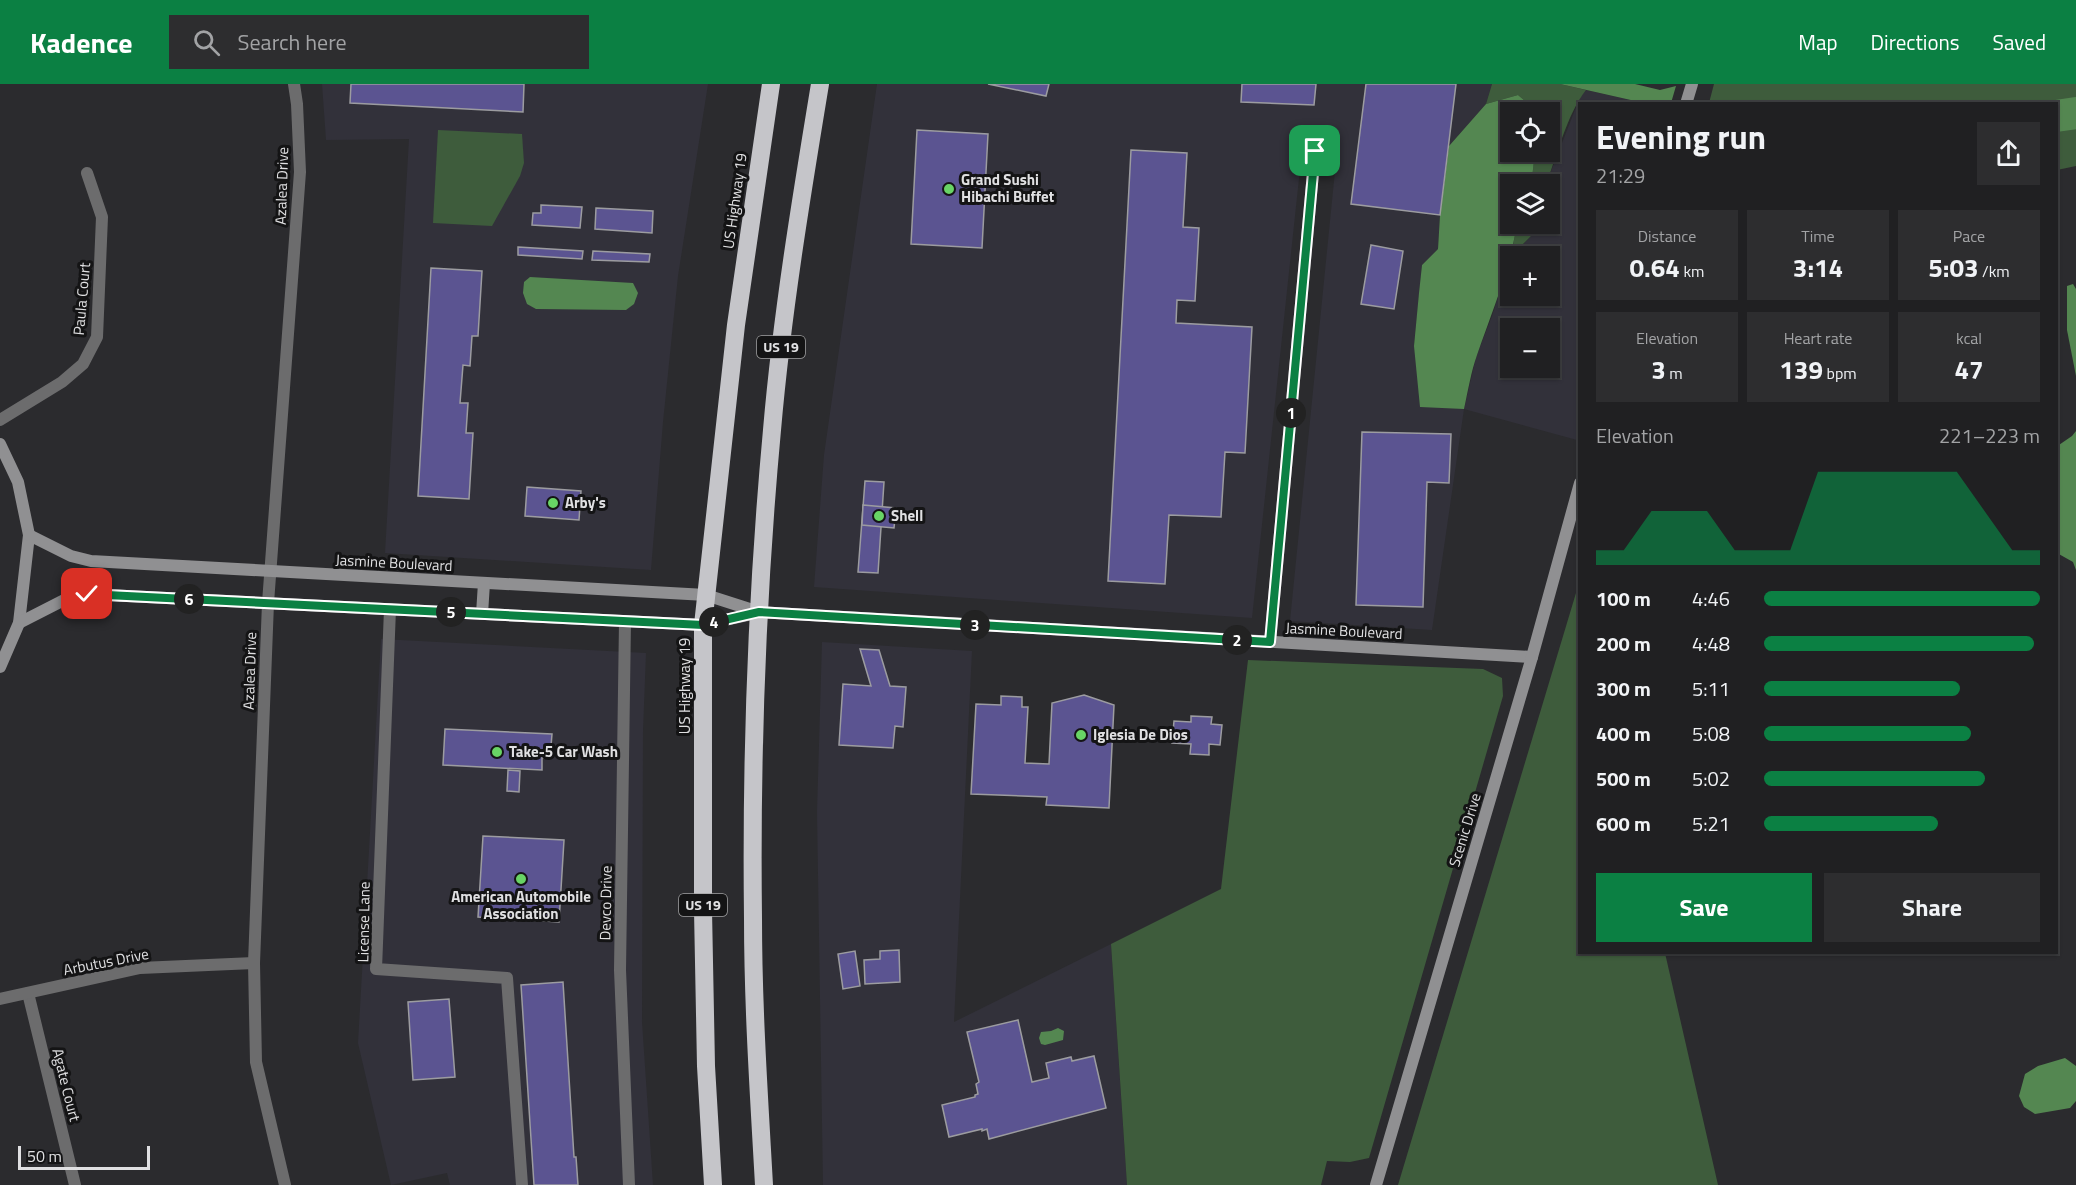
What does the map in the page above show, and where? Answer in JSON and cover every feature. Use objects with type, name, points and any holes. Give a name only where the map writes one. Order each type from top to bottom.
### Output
[{"type":"highway","name":"US Highway 19","points":[[713,1185],[706,1066],[703,910],[703,625],[736,325],[771,84]]},
{"type":"highway","name":"US 19","points":[[764,1185],[753,920],[753,799],[759,612],[772,431],[785,308],[820,84]]},
{"type":"street","name":"Azalea Drive","points":[[285,1185],[256,1062],[254,963],[268,603],[300,172],[294,84]]},
{"type":"street","points":[[1687,102],[1692,84]]},
{"type":"street","points":[[1270,642],[1315,151]]},
{"type":"street","name":"Paula Court","points":[[0,420],[62,382],[83,364],[97,338],[102,217],[87,173]]},
{"type":"street","points":[[0,444],[18,482],[30,535],[19,623],[0,667]]},
{"type":"street","name":"Scenic Drive","points":[[1376,1185],[1532,657],[1578,490]]},
{"type":"street","name":"Jasmine Boulevard","points":[[30,535],[71,556],[92,561],[706,595],[759,612],[1532,657]]},
{"type":"street","points":[[482,614],[484,583]]},
{"type":"street","name":"Jasmine Boulevard","points":[[19,623],[68,598],[87,594],[703,625],[759,612]]},
{"type":"street","name":"License Lane","points":[[390,609],[376,969],[507,978],[522,1185]]},
{"type":"street","name":"Devco Drive","points":[[624,621],[620,970],[629,1185]]},
{"type":"street","name":"Arbutus Drive","points":[[0,999],[140,968],[254,963]]},
{"type":"street","name":"Agate Court","points":[[28,993],[75,1185]]},
{"type":"shaded area","points":[[322,84],[708,84],[678,276],[651,570],[385,553],[409,139],[326,140]]},
{"type":"shaded area","points":[[877,84],[1492,84],[1486,104],[1449,146],[1438,249],[1422,265],[1414,345],[1464,409],[1432,630],[1290,621],[1336,161],[1314,143],[1303,141],[1252,618],[814,587],[824,455]]},
{"type":"shaded area","points":[[1492,84],[1560,84],[1586,90],[1573,111],[1560,145],[1560,102],[1526,102],[1518,95],[1486,104]]},
{"type":"shaded area","points":[[1560,84],[1635,84],[1660,90],[1676,86],[1671,102],[1640,102]]},
{"type":"shaded area","points":[[1714,84],[2076,84],[2076,166],[2058,170],[2058,102],[1709,102]]},
{"type":"shaded area","points":[[1586,90],[1640,102],[1578,102]]},
{"type":"shaded area","points":[[1518,95],[1526,102],[1500,102],[1500,162],[1534,162],[1532,174],[1500,174],[1500,234],[1515,234],[1513,246],[1500,246],[1500,290],[1475,361],[1464,409],[1420,407],[1414,346],[1422,265],[1438,249],[1449,146],[1486,104]]},
{"type":"shaded area","points":[[1578,102],[1577,440],[1464,409],[1476,357],[1500,291],[1500,306],[1560,306],[1560,246],[1522,246],[1532,234],[1560,234],[1560,174],[1550,174],[1555,162],[1560,162],[1560,148]]},
{"type":"shaded area","points":[[438,130],[522,134],[524,163],[520,176],[492,226],[433,223]]},
{"type":"shaded area","points":[[1534,162],[1554,162],[1550,174],[1532,174]]},
{"type":"shaded area","points":[[1515,234],[1532,234],[1521,246],[1513,246]]},
{"type":"shaded area","points":[[530,277],[633,283],[638,293],[634,304],[626,310],[536,309],[527,304],[523,293],[524,282]]},
{"type":"shaded area","points":[[2073,284],[2076,289],[2076,376],[2067,330],[2067,286]]},
{"type":"shaded area","points":[[2076,431],[2076,570],[2073,562],[2058,554],[2058,446]]},
{"type":"shaded area","points":[[1578,586],[1578,954],[1665,954],[1718,1185],[1398,1185]]},
{"type":"shaded area","points":[[381,639],[646,653],[643,731],[642,1022],[653,1185],[450,1185],[447,1173],[391,1185],[358,1043]]},
{"type":"shaded area","points":[[822,642],[972,651],[954,1022],[1111,944],[1127,1185],[823,1185],[817,812]]},
{"type":"shaded area","points":[[1248,660],[1483,669],[1502,678],[1503,696],[1369,1158],[1350,1162],[1327,1161],[1321,1185],[1127,1185],[1111,944],[1221,889]]},
{"type":"shaded area","points":[[1058,1028],[1064,1031],[1063,1040],[1041,1044],[1039,1038],[1041,1032]]},
{"type":"shaded area","points":[[2065,1058],[2076,1066],[2076,1101],[2070,1108],[2035,1114],[2024,1107],[2019,1096],[2025,1074],[2038,1066]]},
{"type":"building","points":[[351,84],[524,84],[523,112],[350,103]]},
{"type":"building","points":[[988,84],[1049,84],[1046,96]]},
{"type":"building","points":[[1242,84],[1316,84],[1314,105],[1241,102]]},
{"type":"building","points":[[1366,84],[1456,84],[1440,215],[1351,204]]},
{"type":"building","name":"Grand Sushi Hibachi Buffet","points":[[917,130],[988,134],[982,248],[911,244]]},
{"type":"building","points":[[1131,150],[1187,153],[1183,227],[1199,228],[1195,301],[1177,300],[1176,323],[1252,327],[1245,453],[1225,452],[1221,517],[1169,515],[1165,584],[1108,581]]},
{"type":"building","points":[[541,205],[582,207],[580,228],[532,225],[533,213],[541,213]]},
{"type":"building","points":[[596,208],[653,211],[652,233],[595,229]]},
{"type":"building","points":[[1371,245],[1403,251],[1394,309],[1361,304]]},
{"type":"building","points":[[518,247],[583,251],[582,259],[518,255]]},
{"type":"building","points":[[593,251],[650,254],[649,262],[592,260]]},
{"type":"building","points":[[431,268],[482,271],[478,336],[472,336],[470,366],[463,365],[460,403],[468,403],[466,433],[473,433],[469,499],[418,496]]},
{"type":"building","points":[[1362,432],[1451,434],[1449,483],[1427,482],[1423,607],[1356,605]]},
{"type":"building","name":"Shell","points":[[865,481],[884,482],[878,573],[858,572]]},
{"type":"building","name":"Arby's","points":[[527,487],[581,491],[579,520],[525,516]]},
{"type":"building","name":"Shell","points":[[863,505],[896,508],[894,528],[862,525]]},
{"type":"building","points":[[860,649],[879,650],[890,686],[906,687],[903,727],[895,726],[893,748],[839,745],[843,684],[871,686]]},
{"type":"building","name":"Iglesia De Dios","points":[[1084,695],[1114,705],[1109,808],[1046,805],[1047,797],[971,794],[976,704],[1001,705],[1001,696],[1022,697],[1022,707],[1028,707],[1025,763],[1049,764],[1052,703]]},
{"type":"building","points":[[1191,716],[1212,717],[1211,724],[1222,725],[1220,745],[1209,744],[1209,755],[1190,754],[1191,744],[1172,743],[1174,721],[1191,722]]},
{"type":"building","name":"Take-5 Car Wash","points":[[445,729],[552,734],[550,758],[542,758],[542,770],[443,765]]},
{"type":"building","points":[[508,770],[520,771],[519,792],[507,791]]},
{"type":"building","name":"American Automobile Association","points":[[483,836],[564,840],[559,922],[478,917]]},
{"type":"building","points":[[899,950],[900,982],[865,984],[864,960],[880,959],[880,951]]},
{"type":"building","points":[[855,951],[860,986],[843,989],[838,954]]},
{"type":"building","points":[[563,982],[574,1157],[576,1157],[578,1185],[534,1185],[521,985]]},
{"type":"building","points":[[449,999],[455,1077],[413,1080],[408,1002]]},
{"type":"building","points":[[1018,1020],[1032,1082],[1049,1078],[1046,1063],[1071,1057],[1072,1061],[1094,1056],[1106,1108],[989,1139],[987,1129],[949,1137],[942,1105],[975,1097],[978,1094],[976,1084],[979,1082],[967,1032]]},
{"type":"waterway","points":[[2058,116],[2076,113]]},
{"type":"place","name":"Grand Sushi Hibachi Buffet","points":[[949,189]]},
{"type":"place","name":"Arby's","points":[[553,503]]},
{"type":"place","name":"Shell","points":[[879,516]]},
{"type":"place","name":"Iglesia De Dios","points":[[1081,735]]},
{"type":"place","name":"Take-5 Car Wash","points":[[497,752]]},
{"type":"place","name":"American Automobile Association","points":[[521,879]]},
{"type":"route","points":[[87,594],[703,625],[759,612],[1270,642],[1315,151]]}]
